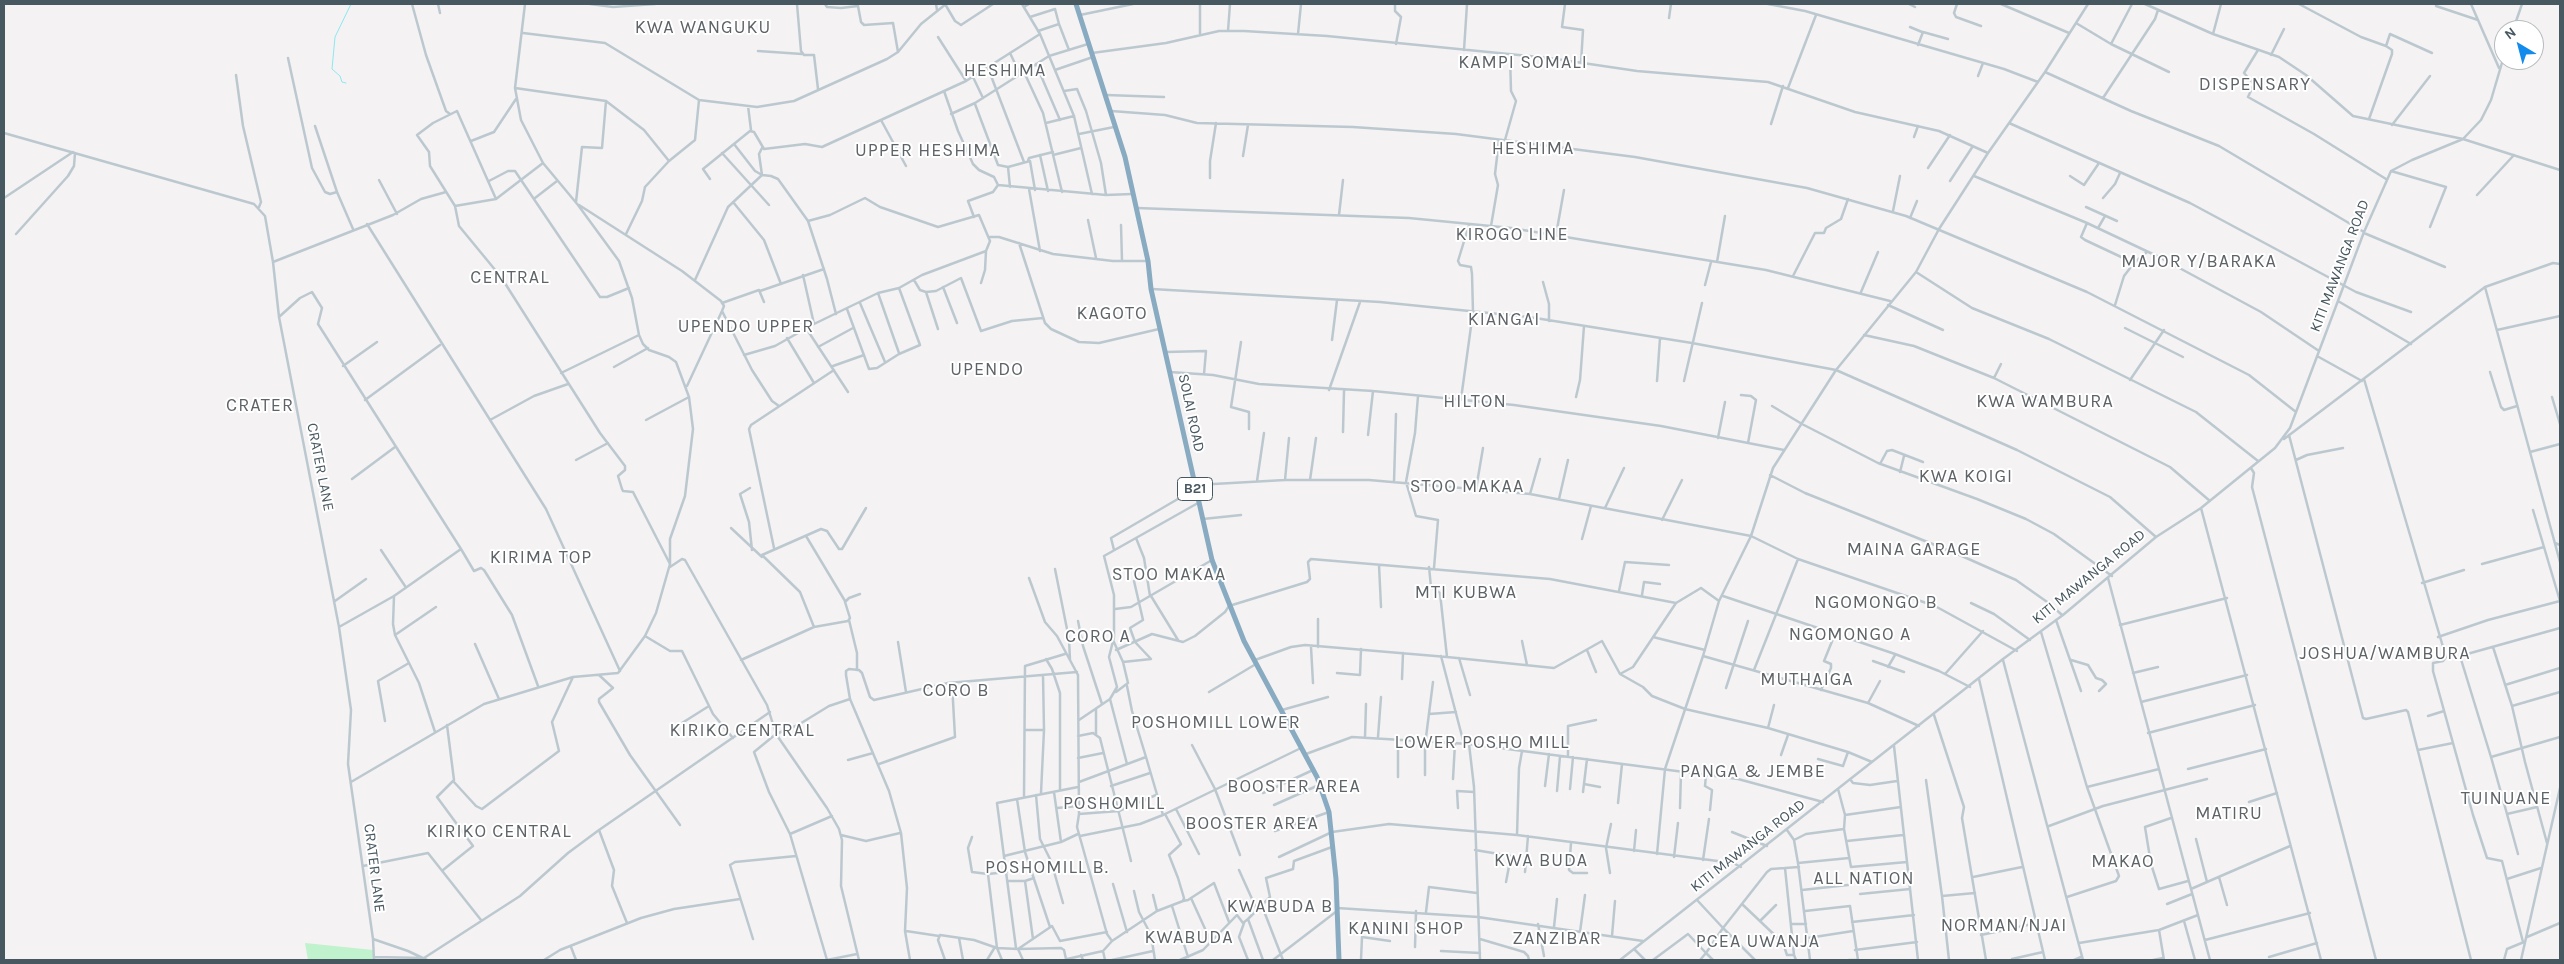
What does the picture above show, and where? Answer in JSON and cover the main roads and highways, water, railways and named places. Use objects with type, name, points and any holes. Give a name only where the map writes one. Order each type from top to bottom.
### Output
[{"type":"highway","name":"SOLAI ROAD","points":[[1076,4],[1116,127],[1133,194],[1148,261],[1150,289],[1161,329],[1194,487],[1212,560],[1228,606],[1255,662],[1313,770],[1320,785],[1328,812],[1332,832],[1339,960]]},
{"type":"waterway","points":[[346,83],[342,82],[340,76],[332,69],[335,37],[351,4]]},
{"type":"district","name":"KWA WANGUKU","points":[[703,28]]},
{"type":"district","name":"KAMPI SOMALI","points":[[1523,63]]},
{"type":"district","name":"HESHIMA","points":[[1005,71]]},
{"type":"district","name":"DISPENSARY","points":[[2255,85]]},
{"type":"district","name":"HESHIMA","points":[[1533,149]]},
{"type":"district","name":"UPPER HESHIMA","points":[[928,151]]},
{"type":"district","name":"KIROGO LINE","points":[[1512,235]]},
{"type":"district","name":"MAJOR Y/BARAKA","points":[[2199,262]]},
{"type":"district","name":"CENTRAL","points":[[510,278]]},
{"type":"district","name":"KAGOTO","points":[[1112,314]]},
{"type":"district","name":"KIANGAI","points":[[1504,320]]},
{"type":"district","name":"UPENDO UPPER","points":[[746,327]]},
{"type":"district","name":"UPENDO","points":[[987,370]]},
{"type":"district","name":"HILTON","points":[[1475,402]]},
{"type":"district","name":"KWA WAMBURA","points":[[2045,402]]},
{"type":"district","name":"CRATER","points":[[260,406]]},
{"type":"district","name":"KWA KOIGI","points":[[1966,477]]},
{"type":"district","name":"STOO MAKAA","points":[[1467,487]]},
{"type":"district","name":"MAINA GARAGE","points":[[1914,550]]},
{"type":"district","name":"KIRIMA TOP","points":[[541,558]]},
{"type":"district","name":"STOO MAKAA","points":[[1169,575]]},
{"type":"district","name":"MTI KUBWA","points":[[1466,593]]},
{"type":"district","name":"NGOMONGO B","points":[[1876,603]]},
{"type":"district","name":"NGOMONGO A","points":[[1850,635]]},
{"type":"district","name":"CORO A","points":[[1098,637]]},
{"type":"district","name":"JOSHUA/WAMBURA","points":[[2385,654]]},
{"type":"district","name":"MUTHAIGA","points":[[1807,680]]},
{"type":"district","name":"CORO B","points":[[956,691]]},
{"type":"district","name":"POSHOMILL LOWER","points":[[1216,723]]},
{"type":"district","name":"KIRIKO CENTRAL","points":[[742,731]]},
{"type":"district","name":"LOWER POSHO MILL","points":[[1482,743]]},
{"type":"district","name":"PANGA & JEMBE","points":[[1753,772]]},
{"type":"district","name":"BOOSTER AREA","points":[[1294,787]]},
{"type":"district","name":"TUINUANE","points":[[2506,799]]},
{"type":"district","name":"POSHOMILL","points":[[1114,804]]},
{"type":"district","name":"MATIRU","points":[[2229,814]]},
{"type":"district","name":"BOOSTER AREA","points":[[1252,824]]},
{"type":"district","name":"KIRIKO CENTRAL","points":[[499,832]]},
{"type":"district","name":"KWA BUDA","points":[[1541,861]]},
{"type":"district","name":"MAKAO","points":[[2123,862]]},
{"type":"district","name":"POSHOMILL B.","points":[[1047,868]]},
{"type":"district","name":"ALL NATION","points":[[1864,879]]},
{"type":"district","name":"KWABUDA B","points":[[1280,907]]},
{"type":"district","name":"NORMAN/NJAI","points":[[2004,926]]},
{"type":"district","name":"KANINI SHOP","points":[[1406,929]]},
{"type":"district","name":"KWABUDA","points":[[1189,938]]},
{"type":"district","name":"ZANZIBAR","points":[[1557,939]]},
{"type":"district","name":"PCEA UWANJA","points":[[1758,942]]}]
